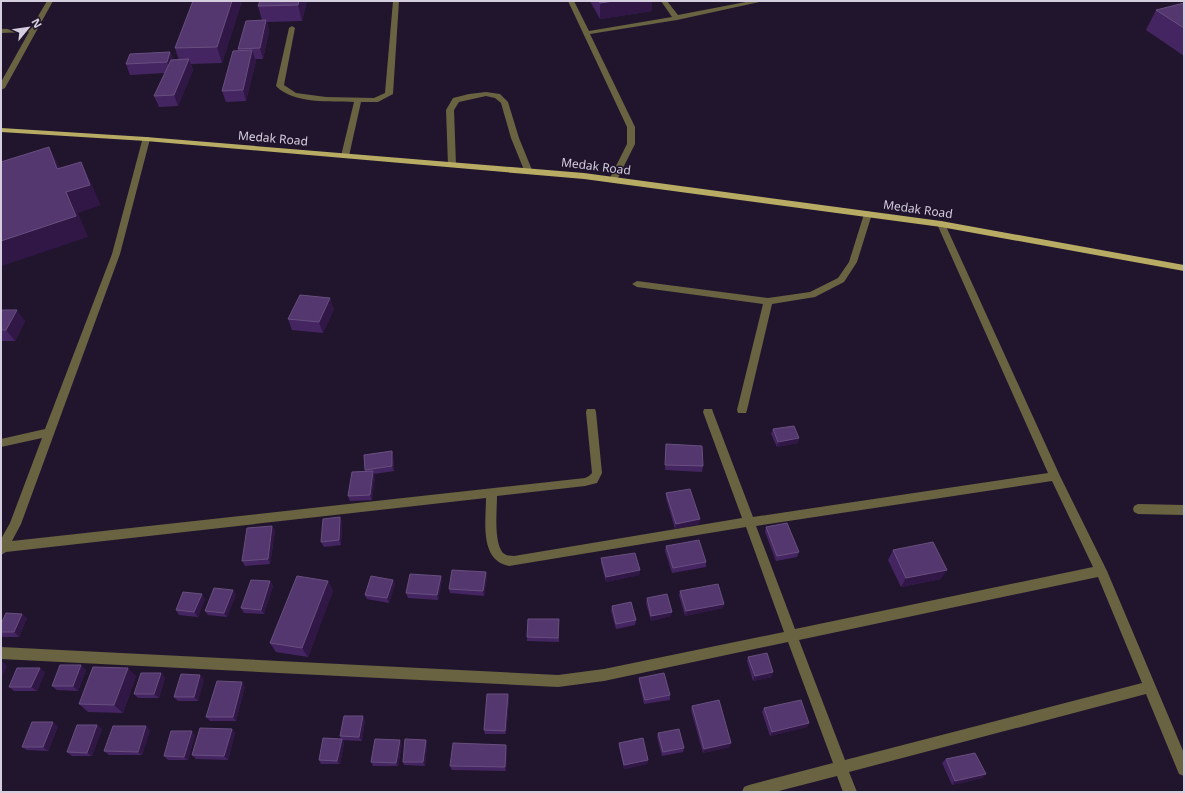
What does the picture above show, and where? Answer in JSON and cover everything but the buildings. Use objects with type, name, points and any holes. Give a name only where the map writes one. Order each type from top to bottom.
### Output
[{"type":"main road","name":"Medak Road","points":[[1,130],[146,139],[528,170],[941,224],[1184,268]]},
{"type":"street","points":[[1,88],[50,1]]},
{"type":"street","points":[[292,28],[280,86],[294,95],[375,100],[389,94],[396,1]]},
{"type":"street","points":[[571,1],[631,127],[631,144],[613,180]]},
{"type":"street","points":[[664,1],[676,18]]},
{"type":"street","points":[[587,33],[676,18],[761,1]]},
{"type":"street","points":[[1,31],[34,30]]},
{"type":"street","points":[[452,165],[450,110],[456,100],[469,96],[486,94],[497,96],[504,102],[515,138],[528,170]]},
{"type":"street","points":[[345,156],[358,100]]},
{"type":"street","points":[[2,548],[15,524],[116,254],[146,139]]},
{"type":"street","points":[[637,284],[768,301],[812,295],[841,280],[853,262],[868,214]]},
{"type":"street","points":[[941,224],[1055,476],[1100,571],[1184,770]]},
{"type":"street","points":[[742,410],[768,301]]},
{"type":"street","points":[[2,548],[593,480],[597,474],[591,412]]},
{"type":"street","points":[[708,412],[850,792]]},
{"type":"street","points":[[1,443],[50,432]]},
{"type":"street","points":[[492,492],[494,546],[498,555],[504,560],[514,561],[749,522],[1055,476]]},
{"type":"street","points":[[1138,509],[1184,510]]},
{"type":"street","points":[[1,530],[15,524]]},
{"type":"street","points":[[1,653],[558,681],[604,676],[1100,571]]},
{"type":"street","points":[[749,792],[1150,687]]}]
